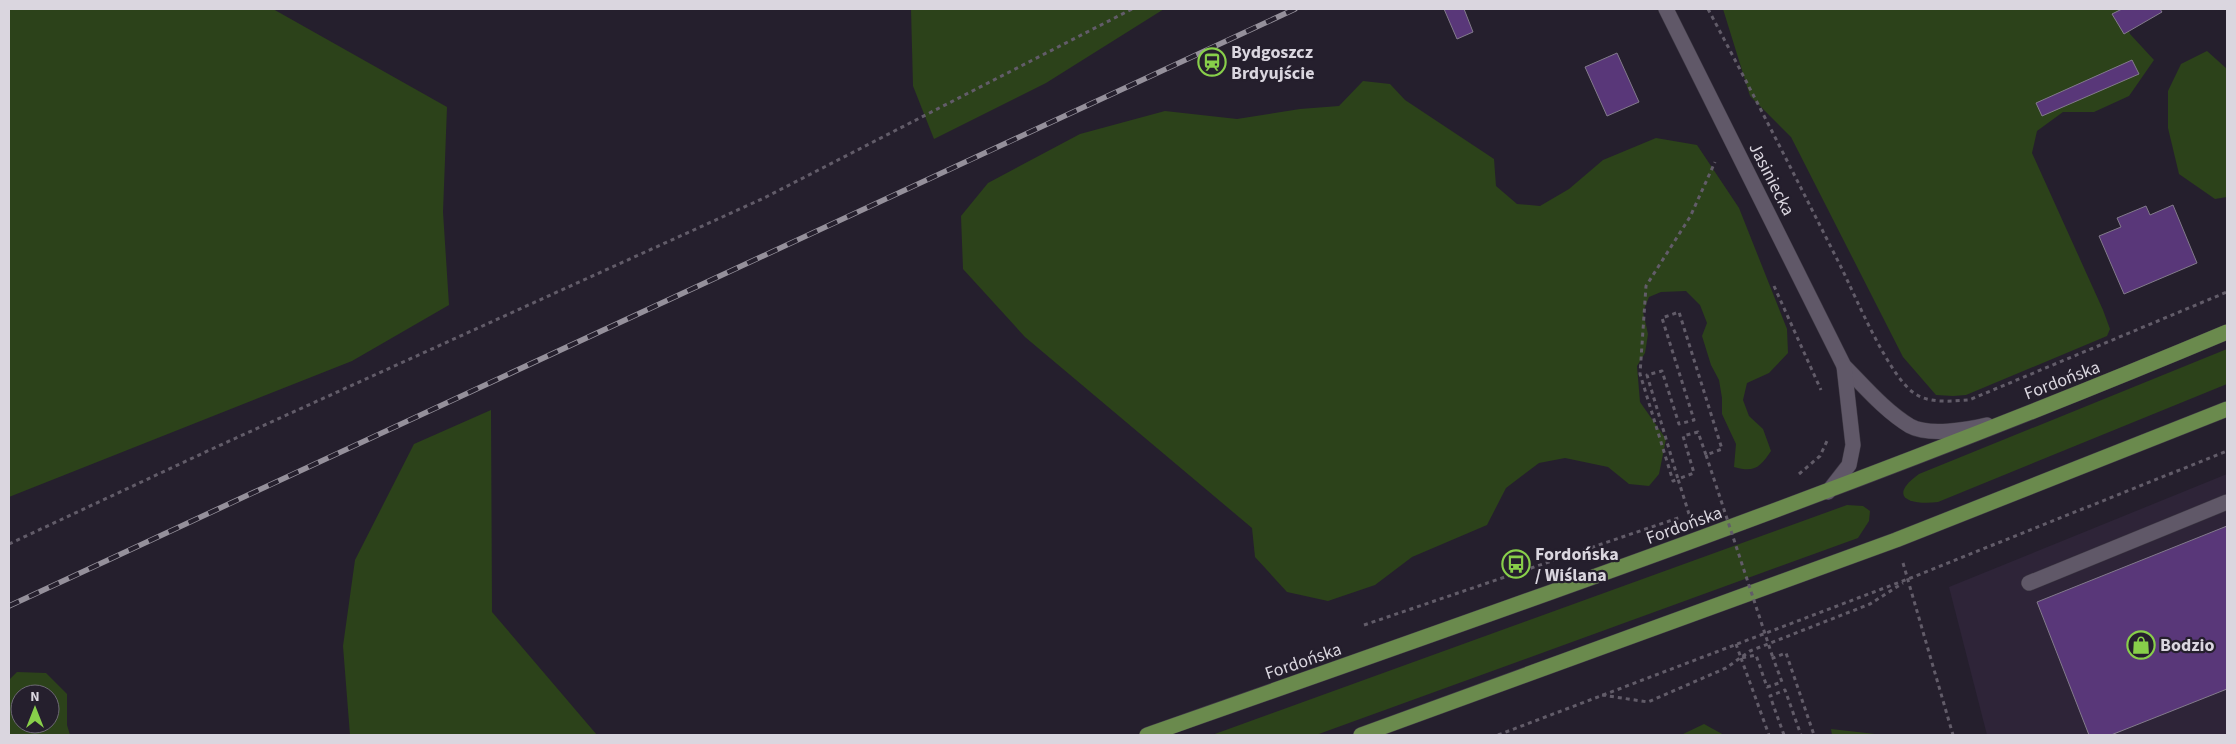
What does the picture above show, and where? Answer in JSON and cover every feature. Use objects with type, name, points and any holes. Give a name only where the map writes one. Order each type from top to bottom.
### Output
[{"type":"main road","name":"Fordońska","points":[[1147,735],[1531,600],[1828,492],[2117,378],[2227,332]]},
{"type":"main road","points":[[1361,735],[1896,540],[2227,409]]},
{"type":"street","name":"Jasiniecka","points":[[1666,9],[1844,366],[1887,408],[1912,427],[1938,431],[1972,429],[2011,420]]},
{"type":"street","name":"Jasiniecka","points":[[1828,492],[1849,465],[1853,446],[1844,366]]},
{"type":"street","points":[[2030,583],[2227,502]]},
{"type":"path","points":[[9,544],[214,448],[764,198],[1132,9]]},
{"type":"path","points":[[1708,9],[1766,118],[1872,330],[1900,381],[1914,394],[1936,402],[1969,400],[2227,292]]},
{"type":"path","points":[[1717,159],[1690,218],[1646,286],[1640,374],[1673,481],[1694,473],[1683,436],[1698,432],[1782,682],[1767,687],[1756,655],[1741,658]]},
{"type":"path","points":[[1689,514],[1647,375],[1662,371],[1679,424],[1694,420],[1662,318],[1679,312],[1722,449],[1706,454]]},
{"type":"path","points":[[1797,476],[1820,456],[1832,428],[1851,424]]},
{"type":"path","points":[[1498,735],[1908,579],[2227,451]]},
{"type":"path","points":[[1716,504],[1725,501]]},
{"type":"path","points":[[1364,625],[1698,511]]},
{"type":"path","points":[[1896,540],[1953,735]]},
{"type":"path","points":[[1601,695],[1648,702],[1726,668],[1750,651],[1870,604],[1908,579]]},
{"type":"path","points":[[1736,644],[1769,735]]},
{"type":"path","points":[[1773,658],[1786,653],[1814,735]]},
{"type":"path","points":[[1784,735],[1770,696],[1786,690],[1801,735]]},
{"type":"shaded area","points":[[2227,474],[2227,735],[1987,735],[1949,587]]},
{"type":"green space","points":[[9,9],[273,9],[447,107],[443,212],[449,305],[352,361],[9,497]]},
{"type":"green space","points":[[911,9],[1164,9],[1046,83],[934,139],[913,86]]},
{"type":"green space","points":[[1723,9],[2121,9],[2130,34],[2154,60],[2129,96],[2094,112],[2063,112],[2037,131],[2032,153],[2103,310],[2110,329],[2107,336],[1966,395],[1936,395],[1903,357],[1791,137],[1750,96]]},
{"type":"green space","points":[[2207,51],[2227,69],[2227,197],[2215,199],[2179,174],[2168,128],[2168,91],[2181,64]]},
{"type":"green space","points":[[1363,81],[1390,84],[1405,100],[1494,159],[1496,186],[1517,204],[1540,206],[1569,189],[1603,160],[1656,138],[1697,145],[1739,208],[1787,329],[1788,353],[1769,373],[1747,383],[1743,400],[1749,416],[1763,429],[1771,451],[1764,461],[1752,469],[1734,467],[1736,444],[1722,414],[1719,380],[1711,365],[1702,336],[1707,323],[1700,305],[1686,291],[1661,292],[1649,297],[1643,312],[1648,334],[1645,353],[1637,366],[1640,402],[1666,439],[1659,474],[1649,486],[1629,484],[1608,467],[1565,458],[1539,463],[1506,488],[1487,525],[1412,557],[1375,585],[1328,601],[1287,592],[1255,557],[1252,528],[1025,337],[963,269],[961,216],[988,183],[1080,134],[1165,111],[1237,119],[1300,109],[1339,106]]},
{"type":"green space","points":[[2227,349],[2227,384],[1938,502],[1911,501],[1903,494],[1909,482],[1919,474]]},
{"type":"green space","points":[[491,410],[492,612],[597,735],[350,735],[343,646],[355,560],[414,444]]},
{"type":"green space","points":[[1847,505],[1863,506],[1870,511],[1869,521],[1858,538],[1316,735],[1212,735]]},
{"type":"green space","points":[[17,672],[46,673],[57,684],[10,684],[10,734],[60,734],[60,687],[67,694],[67,725],[70,735],[9,735],[9,680]]},
{"type":"green space","points":[[1704,724],[1724,735],[1681,735]]},
{"type":"green space","points":[[1831,729],[1884,735],[1832,735]]},
{"type":"building","points":[[1444,9],[1464,9],[1473,32],[1457,39]]},
{"type":"building","points":[[2122,9],[2160,9],[2162,12],[2124,34],[2112,14]]},
{"type":"building","points":[[1617,53],[1639,102],[1607,116],[1585,67]]},
{"type":"building","points":[[2132,60],[2139,74],[2042,116],[2036,103]]},
{"type":"building","points":[[2173,205],[2197,263],[2124,294],[2099,236],[2121,227],[2117,218],[2146,206],[2150,215]]},
{"type":"building","name":"Bodzio","points":[[2227,526],[2227,689],[2111,735],[2089,735],[2037,602]]},
{"type":"railway","points":[[9,606],[1295,9]]},
{"type":"place","name":"Bydgoszcz Brdyujście","points":[[1212,62]]},
{"type":"place","name":"Fordońska / Wiślana","points":[[1516,564]]},
{"type":"place","name":"Bodzio","points":[[2141,645]]}]
